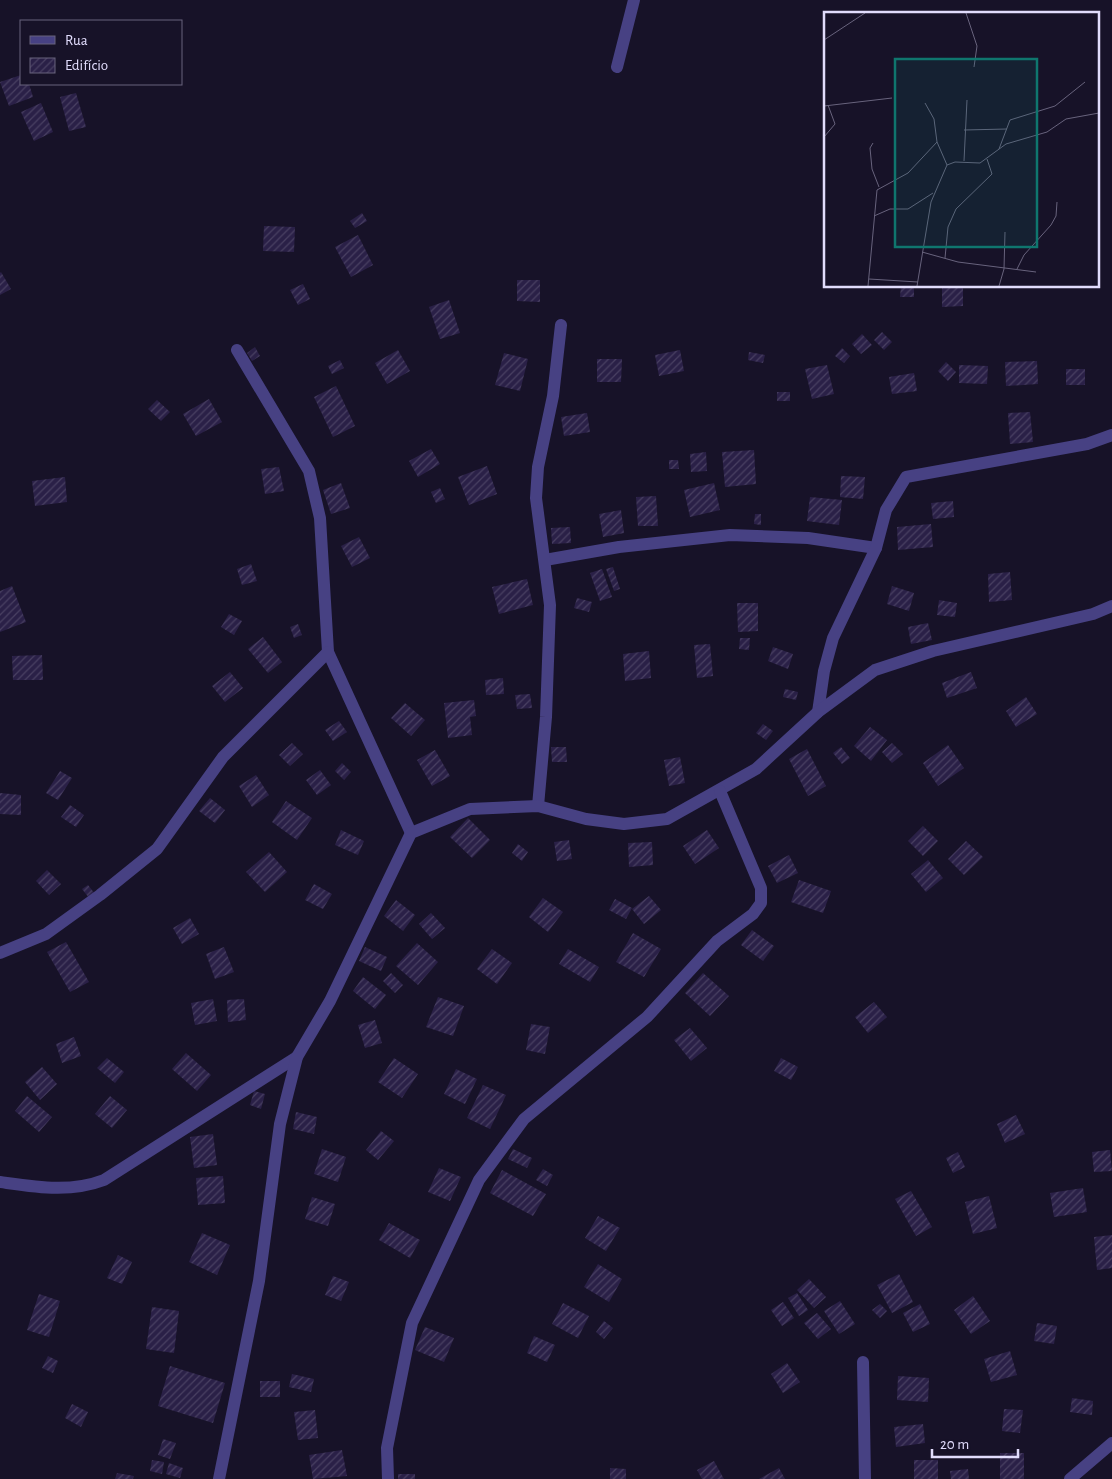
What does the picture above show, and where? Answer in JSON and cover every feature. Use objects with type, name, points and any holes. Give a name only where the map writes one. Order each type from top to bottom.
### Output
[{"type":"street","points":[[617,67],[634,0]]},
{"type":"street","points":[[538,806],[546,716],[550,605],[536,490],[538,467],[554,396],[561,325]]},
{"type":"street","points":[[237,350],[309,471],[320,518],[328,652],[410,833]]},
{"type":"street","points":[[818,712],[824,671],[833,638],[876,548],[886,510],[906,477],[1087,444],[1112,435]]},
{"type":"street","points":[[545,560],[618,547],[730,535],[808,538],[876,548]]},
{"type":"street","points":[[219,1479],[258,1280],[280,1124],[297,1057],[330,1001],[410,833],[470,809],[538,806],[586,820],[624,824],[667,819],[720,791],[756,769],[818,712],[875,670],[933,651],[1093,614],[1112,606]]},
{"type":"street","points":[[0,952],[46,934],[100,895],[157,849],[223,757],[328,652]]},
{"type":"street","points":[[388,1479],[387,1448],[412,1323],[479,1180],[524,1119],[647,1017],[717,941],[753,914],[761,903],[760,888],[720,791]]},
{"type":"street","points":[[0,1182],[68,1189],[86,1187],[104,1180],[297,1057]]},
{"type":"street","points":[[863,1362],[865,1479]]},
{"type":"street","points":[[1070,1479],[1112,1443]]},
{"type":"building","points":[[20,75],[20,85],[29,85],[33,97],[9,106],[0,82]]},
{"type":"building","points":[[76,93],[86,127],[69,131],[60,97]]},
{"type":"building","points":[[41,103],[53,132],[34,141],[21,112]]},
{"type":"building","points":[[362,213],[367,221],[355,228],[350,221]]},
{"type":"building","points":[[264,226],[295,227],[294,252],[263,251]]},
{"type":"building","points":[[358,235],[373,265],[351,277],[335,247]]},
{"type":"building","points":[[0,273],[11,289],[0,295]]},
{"type":"building","points":[[517,280],[540,280],[540,302],[517,301]]},
{"type":"building","points":[[303,284],[310,299],[298,305],[290,290]]},
{"type":"building","points":[[901,288],[914,288],[914,297],[900,297]]},
{"type":"building","points":[[942,288],[963,288],[963,306],[942,307]]},
{"type":"building","points":[[449,300],[460,333],[440,339],[429,307]]},
{"type":"building","points":[[882,332],[892,342],[884,350],[874,340]]},
{"type":"building","points":[[862,334],[872,345],[861,354],[852,344]]},
{"type":"building","points":[[255,347],[260,356],[252,361],[247,353]]},
{"type":"building","points":[[842,348],[850,356],[844,363],[835,356]]},
{"type":"building","points":[[398,350],[410,371],[387,384],[375,363]]},
{"type":"building","points":[[680,350],[684,371],[659,376],[655,355]]},
{"type":"building","points":[[749,352],[765,355],[763,363],[748,360]]},
{"type":"building","points":[[504,353],[528,359],[520,391],[495,385]]},
{"type":"building","points":[[597,359],[622,359],[621,382],[597,382]]},
{"type":"building","points":[[340,360],[344,368],[332,374],[328,366]]},
{"type":"building","points":[[1037,361],[1038,384],[1006,386],[1005,362]]},
{"type":"building","points":[[946,362],[956,372],[948,381],[938,371]]},
{"type":"building","points":[[827,365],[834,394],[812,399],[805,369]]},
{"type":"building","points":[[959,365],[988,366],[987,384],[959,383]]},
{"type":"building","points":[[1066,369],[1085,369],[1085,385],[1066,385]]},
{"type":"building","points":[[914,373],[917,391],[892,394],[889,377]]},
{"type":"building","points":[[336,386],[355,426],[333,437],[314,397]]},
{"type":"building","points":[[777,392],[790,392],[790,401],[777,401]]},
{"type":"building","points":[[209,399],[222,422],[196,436],[183,414]]},
{"type":"building","points":[[157,400],[170,412],[161,421],[148,409]]},
{"type":"building","points":[[1030,412],[1033,442],[1010,444],[1008,413]]},
{"type":"building","points":[[587,413],[590,432],[564,436],[561,417]]},
{"type":"building","points":[[431,449],[440,464],[418,477],[409,461]]},
{"type":"building","points":[[754,450],[756,484],[725,487],[722,452]]},
{"type":"building","points":[[706,452],[707,471],[691,472],[690,454]]},
{"type":"building","points":[[669,460],[678,460],[679,469],[669,469]]},
{"type":"building","points":[[487,466],[497,494],[469,505],[458,477]]},
{"type":"building","points":[[279,467],[284,491],[265,494],[261,469]]},
{"type":"building","points":[[841,476],[865,477],[863,499],[840,497]]},
{"type":"building","points":[[65,477],[67,502],[35,506],[32,481]]},
{"type":"building","points":[[341,483],[350,508],[331,514],[323,490]]},
{"type":"building","points":[[714,483],[720,510],[690,517],[684,490]]},
{"type":"building","points":[[440,488],[445,499],[436,503],[431,492]]},
{"type":"building","points":[[656,496],[658,526],[638,526],[636,497]]},
{"type":"building","points":[[810,497],[842,500],[839,525],[807,521]]},
{"type":"building","points":[[953,501],[954,517],[933,519],[931,503]]},
{"type":"building","points":[[621,510],[624,533],[603,537],[599,514]]},
{"type":"building","points":[[755,514],[761,514],[761,525],[754,524]]},
{"type":"building","points":[[931,524],[933,547],[898,550],[897,527]]},
{"type":"building","points":[[570,527],[571,543],[552,544],[551,528]]},
{"type":"building","points":[[359,537],[370,558],[352,567],[341,546]]},
{"type":"building","points":[[251,564],[257,581],[242,585],[237,569]]},
{"type":"building","points":[[613,567],[620,589],[614,591],[606,569]]},
{"type":"building","points":[[602,569],[612,597],[600,601],[590,573]]},
{"type":"building","points":[[1010,572],[1012,600],[989,602],[988,574]]},
{"type":"building","points":[[527,579],[533,605],[499,614],[492,587]]},
{"type":"building","points":[[12,586],[26,622],[0,632],[0,591]]},
{"type":"building","points":[[892,586],[914,593],[909,611],[887,604]]},
{"type":"building","points":[[577,598],[592,602],[589,612],[574,608]]},
{"type":"building","points":[[939,600],[957,603],[955,617],[937,615]]},
{"type":"building","points":[[737,603],[758,603],[758,631],[738,632]]},
{"type":"building","points":[[229,614],[242,621],[234,635],[221,627]]},
{"type":"building","points":[[928,623],[932,640],[911,644],[908,627]]},
{"type":"building","points":[[298,624],[302,635],[294,638],[290,627]]},
{"type":"building","points":[[263,637],[282,662],[268,673],[248,649]]},
{"type":"building","points":[[740,638],[750,638],[749,650],[739,649]]},
{"type":"building","points":[[710,644],[713,676],[697,678],[694,645]]},
{"type":"building","points":[[773,647],[793,654],[788,669],[768,661]]},
{"type":"building","points":[[649,651],[651,678],[625,681],[623,654]]},
{"type":"building","points":[[42,655],[43,680],[13,680],[12,656]]},
{"type":"building","points":[[230,672],[243,688],[225,702],[212,686]]},
{"type":"building","points":[[971,672],[977,688],[947,698],[942,683]]},
{"type":"building","points":[[503,678],[504,694],[486,695],[485,680]]},
{"type":"building","points":[[785,689],[798,692],[796,700],[783,697]]},
{"type":"building","points":[[530,694],[532,708],[517,709],[515,695]]},
{"type":"building","points":[[1026,697],[1037,714],[1016,727],[1006,711]]},
{"type":"building","points":[[474,700],[476,716],[470,717],[472,735],[448,738],[444,703]]},
{"type":"building","points":[[405,703],[425,720],[411,736],[391,718]]},
{"type":"building","points":[[339,721],[347,732],[333,741],[325,730]]},
{"type":"building","points":[[763,724],[773,731],[766,740],[756,733]]},
{"type":"building","points":[[870,727],[887,740],[871,761],[854,746]]},
{"type":"building","points":[[292,743],[303,754],[290,766],[279,755]]},
{"type":"building","points":[[892,743],[903,754],[892,763],[882,752]]},
{"type":"building","points":[[948,745],[964,768],[938,786],[923,763]]},
{"type":"building","points":[[551,747],[566,747],[567,762],[552,762]]},
{"type":"building","points":[[841,747],[850,758],[842,764],[833,753]]},
{"type":"building","points":[[807,749],[826,786],[808,796],[789,759]]},
{"type":"building","points":[[435,750],[450,776],[432,786],[417,760]]},
{"type":"building","points":[[680,757],[685,783],[669,786],[664,760]]},
{"type":"building","points":[[342,763],[351,772],[344,780],[335,771]]},
{"type":"building","points":[[320,770],[331,785],[317,795],[306,780]]},
{"type":"building","points":[[60,771],[72,778],[58,800],[46,793]]},
{"type":"building","points":[[256,775],[269,795],[252,807],[239,786]]},
{"type":"building","points":[[0,793],[21,795],[21,815],[0,814]]},
{"type":"building","points":[[210,798],[225,810],[215,823],[199,811]]},
{"type":"building","points":[[286,801],[312,818],[297,840],[272,822]]},
{"type":"building","points":[[70,805],[84,815],[76,827],[61,817]]},
{"type":"building","points":[[468,818],[490,840],[472,858],[450,837]]},
{"type":"building","points":[[923,826],[938,841],[923,856],[908,841]]},
{"type":"building","points":[[341,830],[364,841],[358,855],[335,845]]},
{"type":"building","points":[[707,830],[719,848],[695,864],[683,846]]},
{"type":"building","points":[[569,840],[572,859],[557,861],[554,842]]},
{"type":"building","points":[[966,841],[983,857],[964,875],[948,859]]},
{"type":"building","points":[[652,842],[653,865],[629,867],[628,843]]},
{"type":"building","points":[[518,844],[528,852],[522,861],[512,853]]},
{"type":"building","points":[[269,852],[287,872],[265,892],[246,872]]},
{"type":"building","points":[[789,855],[798,873],[777,883],[768,866]]},
{"type":"building","points":[[928,860],[943,878],[926,892],[911,874]]},
{"type":"building","points":[[47,870],[61,884],[49,895],[36,881]]},
{"type":"building","points":[[799,880],[831,891],[823,913],[791,902]]},
{"type":"building","points":[[314,884],[332,894],[323,909],[305,900]]},
{"type":"building","points":[[88,885],[95,894],[89,898],[82,889]]},
{"type":"building","points":[[649,896],[661,910],[644,924],[632,909]]},
{"type":"building","points":[[543,898],[563,912],[548,932],[529,917]]},
{"type":"building","points":[[615,899],[632,908],[626,919],[609,910]]},
{"type":"building","points":[[396,900],[415,915],[403,931],[384,916]]},
{"type":"building","points":[[431,913],[445,928],[432,939],[419,924]]},
{"type":"building","points":[[190,918],[199,934],[182,944],[173,928]]},
{"type":"building","points":[[752,930],[774,946],[763,961],[741,945]]},
{"type":"building","points":[[633,933],[661,949],[644,977],[616,962]]},
{"type":"building","points":[[66,942],[89,982],[70,992],[47,952]]},
{"type":"building","points":[[417,943],[438,962],[418,985],[396,966]]},
{"type":"building","points":[[224,947],[234,972],[215,979],[206,954]]},
{"type":"building","points":[[365,947],[387,957],[381,971],[359,961]]},
{"type":"building","points":[[492,949],[512,963],[497,984],[477,969]]},
{"type":"building","points":[[568,949],[599,967],[590,982],[559,964]]},
{"type":"building","points":[[391,973],[403,985],[395,993],[383,981]]},
{"type":"building","points":[[703,973],[729,996],[710,1016],[685,993]]},
{"type":"building","points":[[363,977],[386,995],[375,1009],[353,991]]},
{"type":"building","points":[[438,997],[464,1006],[453,1036],[426,1027]]},
{"type":"building","points":[[213,999],[217,1021],[195,1025],[191,1003]]},
{"type":"building","points":[[244,999],[246,1020],[228,1022],[227,1000]]},
{"type":"building","points":[[874,1002],[887,1017],[868,1033],[855,1017]]},
{"type":"building","points":[[375,1020],[382,1043],[365,1048],[358,1025]]},
{"type":"building","points":[[531,1024],[550,1027],[545,1054],[526,1050]]},
{"type":"building","points":[[690,1028],[707,1048],[691,1061],[674,1040]]},
{"type":"building","points":[[74,1037],[81,1056],[62,1063],[56,1044]]},
{"type":"building","points":[[186,1053],[211,1075],[197,1091],[172,1069]]},
{"type":"building","points":[[107,1058],[124,1072],[115,1083],[97,1068]]},
{"type":"building","points":[[394,1058],[418,1074],[402,1098],[378,1082]]},
{"type":"building","points":[[781,1058],[798,1067],[791,1080],[774,1071]]},
{"type":"building","points":[[42,1067],[57,1084],[40,1100],[25,1082]]},
{"type":"building","points":[[456,1069],[477,1079],[465,1104],[444,1094]]},
{"type":"building","points":[[483,1085],[506,1095],[490,1129],[467,1118]]},
{"type":"building","points":[[254,1091],[265,1094],[261,1109],[250,1105]]},
{"type":"building","points":[[27,1096],[52,1117],[39,1132],[15,1111]]},
{"type":"building","points":[[110,1096],[127,1110],[112,1128],[95,1114]]},
{"type":"building","points":[[296,1112],[317,1117],[314,1134],[293,1129]]},
{"type":"building","points":[[1016,1115],[1025,1134],[1005,1143],[997,1124]]},
{"type":"building","points":[[381,1131],[394,1141],[378,1160],[366,1150]]},
{"type":"building","points":[[213,1134],[217,1165],[194,1168],[190,1137]]},
{"type":"building","points":[[322,1149],[346,1157],[338,1182],[314,1174]]},
{"type":"building","points":[[513,1149],[532,1158],[527,1168],[508,1159]]},
{"type":"building","points":[[1110,1150],[1112,1171],[1094,1172],[1092,1152]]},
{"type":"building","points":[[958,1152],[965,1167],[953,1173],[946,1158]]},
{"type":"building","points":[[439,1168],[461,1177],[450,1201],[428,1192]]},
{"type":"building","points":[[543,1169],[553,1175],[547,1186],[536,1180]]},
{"type":"building","points":[[502,1170],[546,1194],[533,1216],[490,1193]]},
{"type":"building","points":[[223,1176],[225,1203],[198,1205],[196,1178]]},
{"type":"building","points":[[1083,1188],[1087,1212],[1054,1217],[1050,1193]]},
{"type":"building","points":[[911,1191],[932,1227],[916,1236],[895,1199]]},
{"type":"building","points":[[989,1196],[997,1228],[973,1234],[965,1202]]},
{"type":"building","points":[[312,1197],[335,1204],[328,1226],[305,1219]]},
{"type":"building","points":[[598,1216],[620,1228],[606,1251],[585,1238]]},
{"type":"building","points":[[389,1223],[420,1240],[410,1258],[379,1240]]},
{"type":"building","points":[[202,1233],[230,1245],[217,1275],[189,1262]]},
{"type":"building","points":[[1112,1235],[1112,1268],[1097,1270],[1094,1237]]},
{"type":"building","points":[[118,1255],[132,1262],[122,1284],[107,1278]]},
{"type":"building","points":[[598,1264],[622,1279],[609,1302],[584,1287]]},
{"type":"building","points":[[899,1274],[913,1302],[892,1313],[877,1285]]},
{"type":"building","points":[[333,1276],[349,1282],[341,1301],[325,1295]]},
{"type":"building","points":[[809,1279],[826,1297],[814,1308],[797,1290]]},
{"type":"building","points":[[797,1293],[808,1310],[799,1316],[788,1298]]},
{"type":"building","points":[[39,1294],[60,1301],[49,1337],[27,1330]]},
{"type":"building","points":[[973,1296],[990,1321],[971,1334],[954,1310]]},
{"type":"building","points":[[840,1301],[855,1324],[839,1334],[824,1311]]},
{"type":"building","points":[[783,1302],[794,1318],[782,1326],[771,1310]]},
{"type":"building","points":[[563,1303],[589,1316],[578,1338],[552,1324]]},
{"type":"building","points":[[880,1304],[887,1311],[880,1318],[872,1310]]},
{"type":"building","points":[[920,1304],[930,1324],[913,1332],[903,1313]]},
{"type":"building","points":[[152,1307],[179,1311],[174,1353],[146,1349]]},
{"type":"building","points":[[817,1313],[831,1329],[818,1339],[804,1323]]},
{"type":"building","points":[[604,1321],[613,1328],[604,1339],[596,1332]]},
{"type":"building","points":[[1037,1323],[1057,1326],[1054,1344],[1034,1341]]},
{"type":"building","points":[[425,1327],[454,1338],[444,1362],[415,1350]]},
{"type":"building","points":[[534,1336],[555,1345],[547,1362],[527,1353]]},
{"type":"building","points":[[1010,1351],[1017,1375],[991,1382],[984,1359]]},
{"type":"building","points":[[48,1356],[58,1361],[53,1373],[42,1368]]},
{"type":"building","points":[[787,1363],[800,1382],[783,1393],[771,1374]]},
{"type":"building","points":[[170,1366],[225,1383],[213,1423],[158,1406]]},
{"type":"building","points":[[292,1374],[314,1379],[311,1392],[289,1387]]},
{"type":"building","points":[[898,1376],[929,1378],[928,1402],[897,1400]]},
{"type":"building","points":[[260,1381],[280,1381],[280,1397],[260,1397]]},
{"type":"building","points":[[1072,1398],[1093,1401],[1092,1415],[1070,1412]]},
{"type":"building","points":[[72,1404],[88,1412],[81,1427],[65,1418]]},
{"type":"building","points":[[1004,1409],[1023,1410],[1020,1433],[1002,1431]]},
{"type":"building","points":[[315,1410],[318,1438],[298,1440],[294,1412]]},
{"type":"building","points":[[923,1424],[925,1443],[896,1447],[894,1427]]},
{"type":"building","points":[[163,1439],[176,1443],[170,1459],[158,1455]]},
{"type":"building","points":[[342,1450],[347,1476],[313,1479],[309,1455]]},
{"type":"building","points":[[1000,1453],[1024,1453],[1024,1479],[1000,1479]]},
{"type":"building","points":[[152,1460],[164,1462],[162,1474],[150,1471]]},
{"type":"building","points":[[914,1460],[938,1460],[938,1479],[914,1479]]},
{"type":"building","points":[[714,1461],[724,1479],[702,1479],[697,1470]]},
{"type":"building","points":[[169,1463],[183,1468],[180,1478],[166,1474]]},
{"type":"building","points":[[610,1468],[626,1469],[626,1479],[610,1479]]},
{"type":"building","points":[[779,1468],[785,1479],[759,1479]]},
{"type":"building","points":[[968,1469],[969,1479],[951,1479],[950,1471]]},
{"type":"building","points":[[117,1473],[134,1476],[133,1479],[115,1479]]},
{"type":"building","points":[[398,1474],[415,1474],[415,1479],[398,1479]]}]
